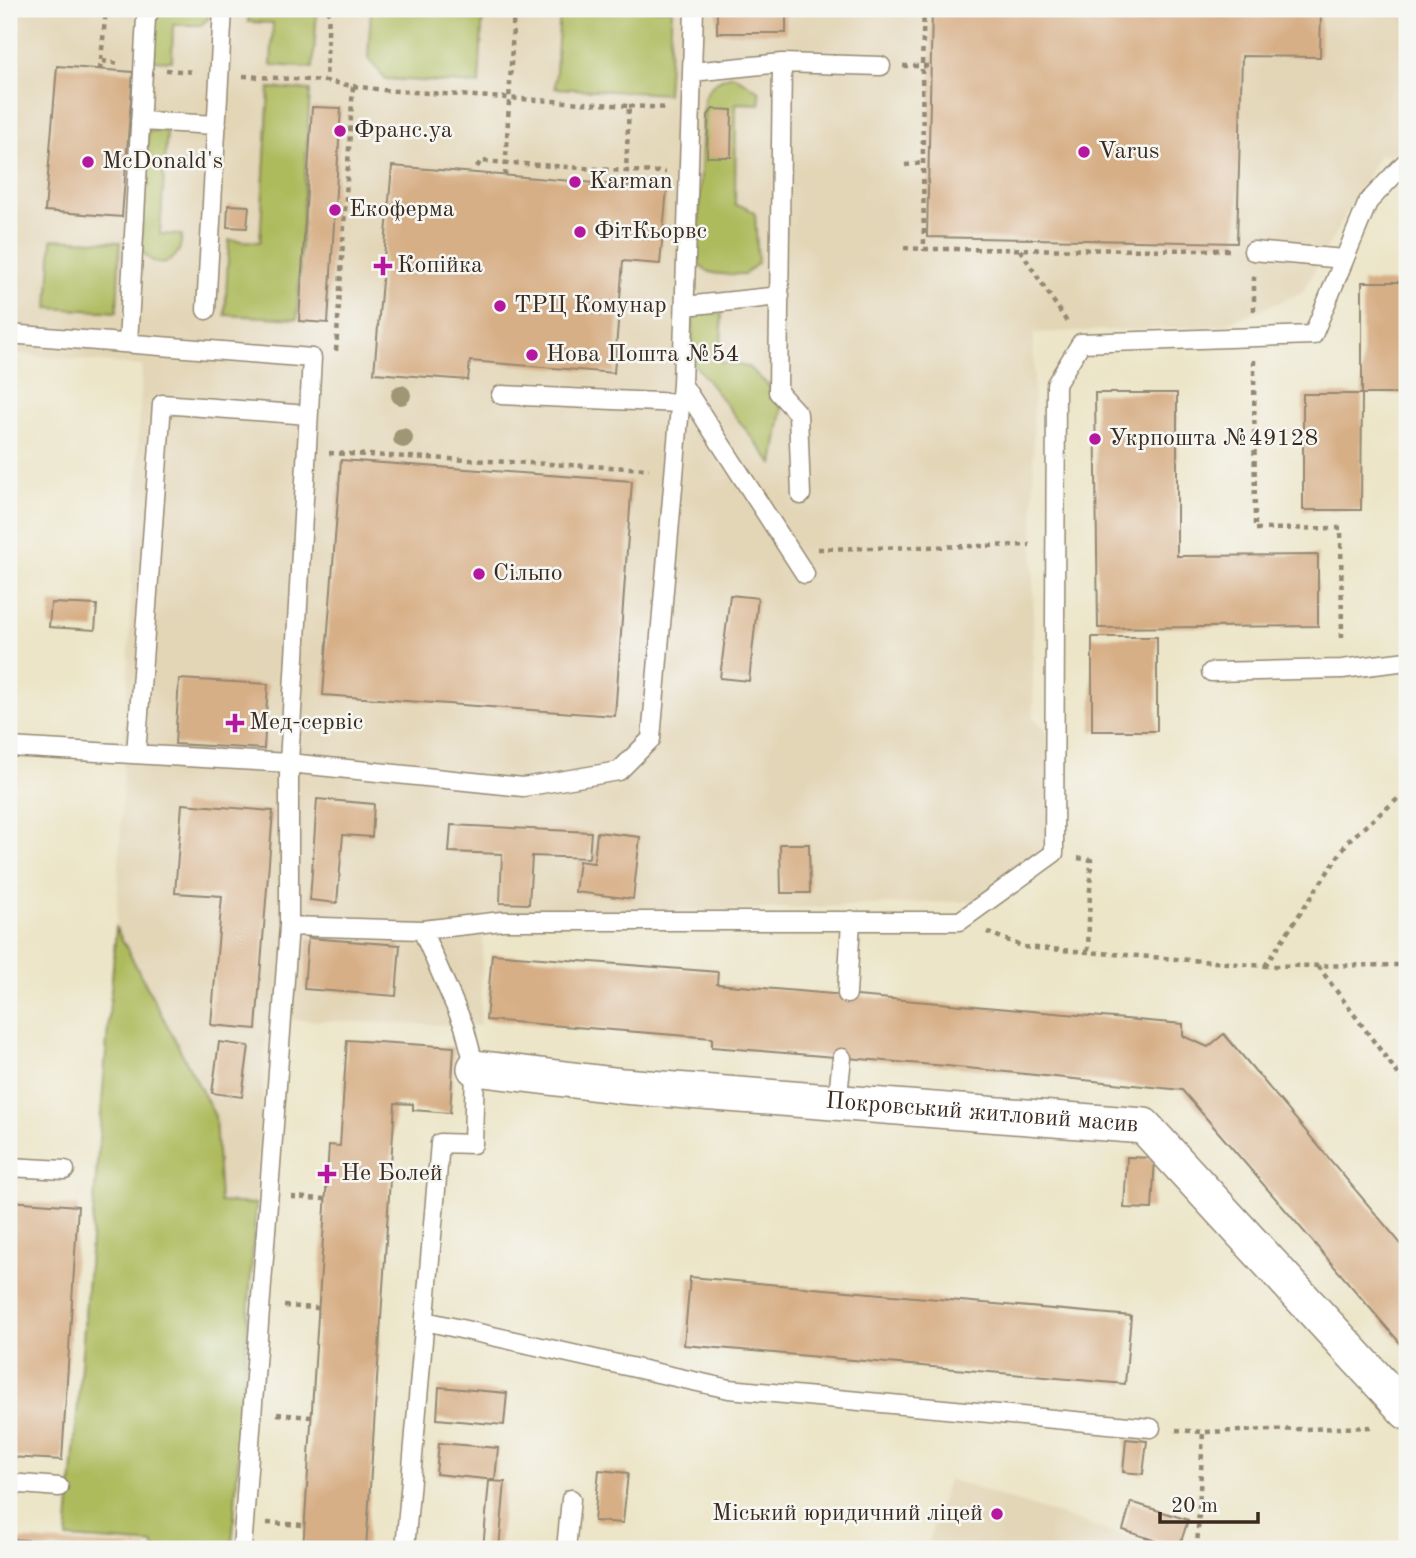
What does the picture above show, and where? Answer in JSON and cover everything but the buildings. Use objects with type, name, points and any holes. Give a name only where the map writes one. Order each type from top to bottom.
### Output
[{"type":"street","name":"Покровський житловий масив","points":[[475,1068],[623,1086],[1144,1126],[1394,1419]]},
{"type":"lane","points":[[128,343],[146,18],[151,9]]},
{"type":"lane","points":[[206,310],[223,9]]},
{"type":"lane","points":[[9,747],[289,763],[523,787],[619,771],[651,740],[682,384],[694,9]]},
{"type":"lane","points":[[692,72],[782,63],[881,66]]},
{"type":"lane","points":[[782,63],[778,392],[798,414],[801,495]]},
{"type":"lane","points":[[141,121],[217,125]]},
{"type":"lane","points":[[289,926],[422,930],[502,921],[960,921],[1054,853],[1056,384],[1080,343],[1313,335],[1368,202],[1407,164]]},
{"type":"lane","points":[[1254,251],[1344,260]]},
{"type":"lane","points":[[685,306],[780,296]]},
{"type":"lane","points":[[9,334],[312,358],[289,763],[289,926],[242,1549]]},
{"type":"lane","points":[[682,384],[806,574]]},
{"type":"lane","points":[[501,396],[680,403]]},
{"type":"lane","points":[[136,754],[162,404],[308,415]]},
{"type":"lane","points":[[1211,672],[1342,669],[1407,661]]},
{"type":"lane","points":[[847,994],[851,920]]},
{"type":"lane","points":[[405,1549],[440,1143],[473,1144],[475,1068],[464,1026],[422,930]]},
{"type":"lane","points":[[837,1104],[842,1058]]},
{"type":"lane","points":[[9,1167],[65,1170]]},
{"type":"lane","points":[[425,1321],[729,1389],[1150,1428]]},
{"type":"lane","points":[[9,1483],[59,1487]]},
{"type":"lane","points":[[566,1549],[571,1499]]},
{"type":"path","points":[[100,69],[106,9]]},
{"type":"path","points":[[329,9],[326,81],[383,90],[691,110]]},
{"type":"path","points":[[505,176],[514,9]]},
{"type":"path","points":[[924,249],[925,9]]},
{"type":"path","points":[[312,358],[336,351],[353,86]]},
{"type":"path","points":[[626,171],[629,106]]},
{"type":"path","points":[[477,167],[481,161],[690,173]]},
{"type":"path","points":[[905,165],[923,163]]},
{"type":"path","points":[[904,248],[1254,251],[1255,529],[1341,528],[1342,669]]},
{"type":"path","points":[[1019,250],[1080,343]]},
{"type":"path","points":[[307,452],[674,470]]},
{"type":"path","points":[[807,549],[1055,544]]},
{"type":"path","points":[[1265,966],[1349,840],[1407,791]]},
{"type":"path","points":[[1054,853],[1091,860],[1088,951]]},
{"type":"path","points":[[960,921],[1024,947],[1265,966],[1407,965]]},
{"type":"path","points":[[1318,966],[1407,1086]]},
{"type":"path","points":[[260,1304],[318,1308]]},
{"type":"path","points":[[252,1413],[311,1417]]},
{"type":"path","points":[[1150,1428],[1203,1432],[1394,1419]]},
{"type":"path","points":[[1197,1549],[1203,1432]]},
{"type":"path","points":[[244,1522],[304,1525]]},
{"type":"shaded area","points":[[16,9],[1407,9],[1407,154],[1379,155],[1302,293],[1220,326],[1034,333],[1033,718],[1048,733],[1048,834],[1038,852],[975,901],[735,910],[484,914],[480,1026],[267,1019],[256,1204],[220,1202],[215,1116],[116,928],[142,366],[9,353],[9,117]]},
{"type":"shaded area","name":"Міський юридичний ліцей","points":[[948,1479],[1165,1549],[926,1549]]},
{"type":"green space","points":[[160,9],[209,9],[208,19],[201,25],[173,25],[172,61],[153,60],[155,23]]},
{"type":"green space","points":[[249,9],[317,9],[313,68],[271,65],[273,23],[248,22]]},
{"type":"green space","points":[[371,9],[483,9],[479,84],[386,79],[368,59]]},
{"type":"green space","points":[[560,9],[672,9],[667,94],[555,88]]},
{"type":"green space","points":[[733,75],[759,91],[760,104],[736,103],[735,205],[746,207],[755,214],[758,263],[745,274],[712,273],[697,262],[704,98],[716,83]]},
{"type":"green space","points":[[269,88],[310,90],[297,319],[225,315],[229,240],[260,242]]},
{"type":"green space","points":[[148,131],[167,131],[160,234],[182,235],[178,252],[169,261],[163,262],[148,258],[141,248]]},
{"type":"green space","points":[[52,239],[120,242],[117,312],[48,308]]},
{"type":"green space","points":[[700,313],[722,313],[721,362],[748,367],[768,385],[782,410],[773,464],[691,360],[693,318]]},
{"type":"green space","points":[[116,928],[215,1116],[220,1202],[256,1204],[232,1549],[154,1549],[154,1544],[67,1538]]},
{"type":"place","name":"Франс.уа","points":[[340,131]]},
{"type":"place","name":"Varus","points":[[1084,152]]},
{"type":"place","name":"McDonald's","points":[[88,162]]},
{"type":"place","name":"Karman","points":[[575,182]]},
{"type":"place","name":"Екоферма","points":[[335,210]]},
{"type":"place","name":"ФiтКьорвс","points":[[580,232]]},
{"type":"place","name":"Копійка","points":[[383,266]]},
{"type":"place","name":"ТРЦ Комунар","points":[[500,306]]},
{"type":"place","name":"Нова Пошта №54","points":[[532,355]]},
{"type":"place","name":"Укрпошта №49128","points":[[1095,439]]},
{"type":"place","name":"Сільпо","points":[[479,574]]},
{"type":"place","name":"Мед-сервіс","points":[[235,723]]},
{"type":"place","name":"Не Болей","points":[[327,1174]]},
{"type":"place","name":"Міський юридичний ліцей","points":[[997,1514]]}]
